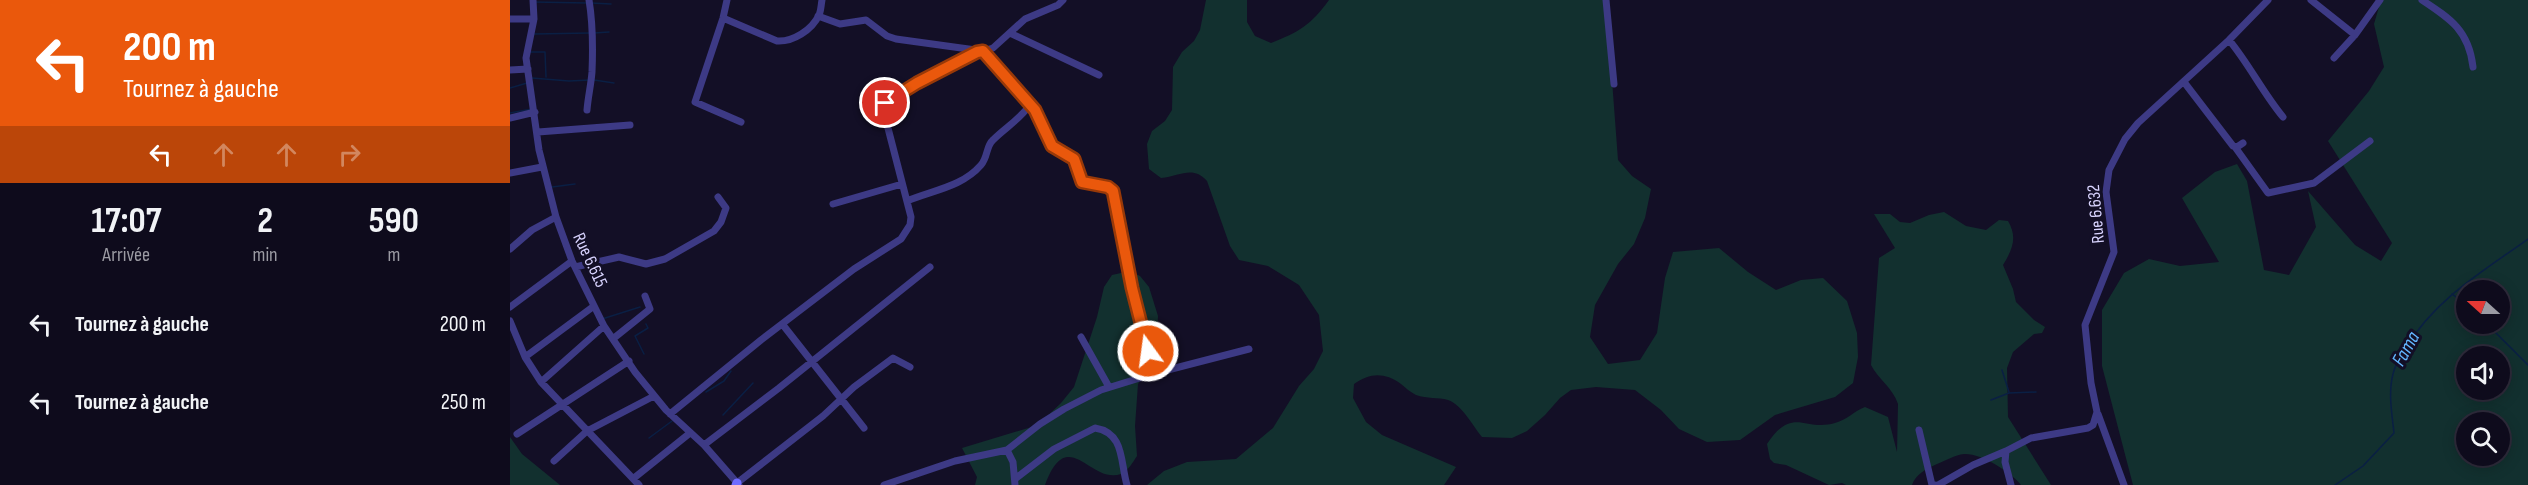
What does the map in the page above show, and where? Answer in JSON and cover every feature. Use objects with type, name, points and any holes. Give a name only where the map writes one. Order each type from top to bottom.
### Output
[{"type":"street","name":"Rue 6.615","points":[[533,0],[534,19],[526,58],[542,167],[556,217],[574,264],[604,326],[654,396],[704,445],[737,484]]},
{"type":"street","points":[[587,110],[591,76],[592,23],[589,0]]},
{"type":"street","points":[[727,0],[695,102],[741,122]]},
{"type":"street","points":[[723,18],[777,41],[786,42],[807,30],[819,16],[822,0]]},
{"type":"street","points":[[670,414],[854,269],[901,239],[910,225],[911,217],[882,105],[917,83],[980,52],[993,48],[1025,20],[1058,5],[1063,0]]},
{"type":"street","points":[[1606,0],[1614,84]]},
{"type":"street","name":"Rue 6.632","points":[[2124,485],[2097,412],[2091,383],[2085,326],[2114,252],[2106,192],[2109,170],[2133,128],[2229,40],[2268,0]]},
{"type":"street","points":[[2311,0],[2355,35]]},
{"type":"street","points":[[2334,58],[2355,35],[2380,0]]},
{"type":"street","points":[[2422,0],[2460,28],[2468,43],[2473,67]]},
{"type":"street","points":[[819,16],[840,24],[866,20],[887,36],[896,39],[980,52],[1030,105],[1045,129],[1052,146],[1074,159],[1082,182],[1108,187],[1113,191],[1132,288],[1148,351],[1156,372]]},
{"type":"street","points":[[510,19],[534,19]]},
{"type":"street","points":[[1010,33],[1099,75]]},
{"type":"street","points":[[2229,40],[2283,117]]},
{"type":"street","points":[[510,70],[528,69]]},
{"type":"street","points":[[2184,82],[2268,193],[2314,183],[2370,141]]},
{"type":"street","points":[[907,201],[952,186],[981,165],[987,156],[991,141],[1017,121],[1030,105]]},
{"type":"street","points":[[510,118],[535,112]]},
{"type":"street","points":[[538,132],[630,125]]},
{"type":"street","points":[[2235,147],[2243,143]]},
{"type":"street","points":[[510,173],[542,167]]},
{"type":"street","points":[[833,204],[902,184]]},
{"type":"street","points":[[510,306],[574,264],[620,257],[646,264],[665,259],[717,228],[726,208],[718,197]]},
{"type":"street","points":[[510,249],[540,225],[556,217]]},
{"type":"street","points":[[704,445],[930,267]]},
{"type":"street","points":[[614,338],[650,309],[645,297]]},
{"type":"street","points":[[525,357],[594,306]]},
{"type":"street","points":[[510,321],[525,357],[541,382],[639,485]]},
{"type":"street","points":[[783,325],[864,428]]},
{"type":"street","points":[[541,382],[604,326]]},
{"type":"street","points":[[1081,337],[1109,387]]},
{"type":"street","points":[[884,485],[955,461],[1007,450],[1040,424],[1064,409],[1109,387],[1156,372],[1249,349]]},
{"type":"street","points":[[737,484],[894,358],[910,367]]},
{"type":"street","points":[[517,434],[629,362]]},
{"type":"street","points":[[555,461],[587,431],[654,396]]},
{"type":"street","points":[[1919,430],[1932,484],[1937,485],[2031,438],[2088,428],[2093,424],[2097,412]]},
{"type":"street","points":[[1015,482],[1054,449],[1095,428],[1107,432],[1121,449],[1127,485]]},
{"type":"street","points":[[634,478],[690,432]]},
{"type":"street","points":[[1007,450],[1013,462],[1015,482]]},
{"type":"street","points":[[2006,452],[2005,462],[2011,485]]},
{"type":"green space","points":[[1206,0],[1247,0],[1247,22],[1255,36],[1271,43],[1304,27],[1329,0],[1606,0],[1618,160],[1632,176],[1651,189],[1645,218],[1634,244],[1618,264],[1595,305],[1590,337],[1608,364],[1640,360],[1657,333],[1665,278],[1673,252],[1719,248],[1748,272],[1776,290],[1801,280],[1823,278],[1847,301],[1857,333],[1858,357],[1853,383],[1835,397],[1775,415],[1740,440],[1707,442],[1679,429],[1661,410],[1635,390],[1596,387],[1571,390],[1527,431],[1512,438],[1482,437],[1463,411],[1448,400],[1416,395],[1395,380],[1377,375],[1354,384],[1353,398],[1366,422],[1382,435],[1456,467],[1444,485],[1147,485],[1164,471],[1187,462],[1236,459],[1273,428],[1299,386],[1314,369],[1323,351],[1319,315],[1299,285],[1268,266],[1239,260],[1230,246],[1207,181],[1202,176],[1191,172],[1161,178],[1149,169],[1147,144],[1152,131],[1165,121],[1172,110],[1173,67],[1200,30]]},
{"type":"green space","points":[[2381,0],[2528,0],[2528,485],[2133,485],[2102,366],[2102,310],[2124,273],[2149,259],[2180,266],[2219,262],[2182,198],[2215,172],[2237,164],[2247,181],[2264,270],[2289,275],[2316,227],[2308,191],[2355,245],[2381,261],[2392,243],[2328,141],[2369,91],[2384,67],[2374,24]]},
{"type":"green space","points":[[1944,212],[1966,226],[1986,230],[1999,220],[2008,221],[2011,227],[2013,244],[2003,265],[2016,302],[2034,320],[2045,327],[2042,333],[2034,334],[2013,352],[2007,368],[2008,417],[2051,485],[2021,485],[1995,464],[1964,454],[1929,468],[1919,475],[1912,485],[1846,485],[1842,483],[1829,485],[1786,465],[1774,463],[1770,459],[1767,444],[1784,426],[1799,422],[1815,425],[1835,423],[1865,407],[1888,417],[1897,452],[1898,404],[1893,393],[1871,365],[1879,258],[1895,248],[1874,214],[1890,214],[1900,222],[1910,223]]},
{"type":"green space","points":[[1130,271],[1140,276],[1149,287],[1158,316],[1156,357],[1138,384],[1135,426],[1137,456],[1132,464],[1121,474],[1110,475],[1099,472],[1071,457],[1062,459],[1054,467],[1045,485],[975,485],[977,477],[962,448],[1038,425],[1061,403],[1074,387],[1097,317],[1104,287],[1112,275]]},
{"type":"green space","points":[[510,437],[522,454],[560,485],[510,485]]},
{"type":"waterway","points":[[534,2],[587,3]]},
{"type":"waterway","points":[[591,3],[611,4]]},
{"type":"waterway","points":[[594,33],[609,32]]},
{"type":"waterway","points":[[534,34],[590,33]]},
{"type":"waterway","points":[[529,52],[545,52],[546,77]]},
{"type":"waterway","points":[[532,78],[590,80]]},
{"type":"waterway","points":[[594,80],[614,83]]},
{"type":"waterway","points":[[510,88],[527,83]]},
{"type":"waterway","points":[[510,113],[532,109]]},
{"type":"waterway","points":[[552,187],[575,184]]},
{"type":"waterway","name":"Fama","points":[[2335,485],[2363,466],[2394,433],[2391,411],[2393,374],[2417,331],[2430,315],[2460,288],[2528,239]]},
{"type":"waterway","points":[[2452,294],[2456,297]]},
{"type":"waterway","points":[[602,319],[640,307]]},
{"type":"waterway","points":[[644,354],[635,336],[648,328],[646,324]]},
{"type":"waterway","points":[[2497,334],[2528,365]]},
{"type":"waterway","points":[[2002,370],[2009,392]]},
{"type":"waterway","points":[[706,392],[724,381],[731,371]]},
{"type":"waterway","points":[[723,415],[753,383]]},
{"type":"waterway","points":[[1991,400],[2009,393],[2036,392]]},
{"type":"waterway","points":[[649,438],[672,421]]},
{"type":"route","points":[[885,103],[917,83],[983,51],[1035,110],[1052,146],[1074,159],[1082,182],[1108,187],[1113,191],[1132,288],[1148,351]]}]
